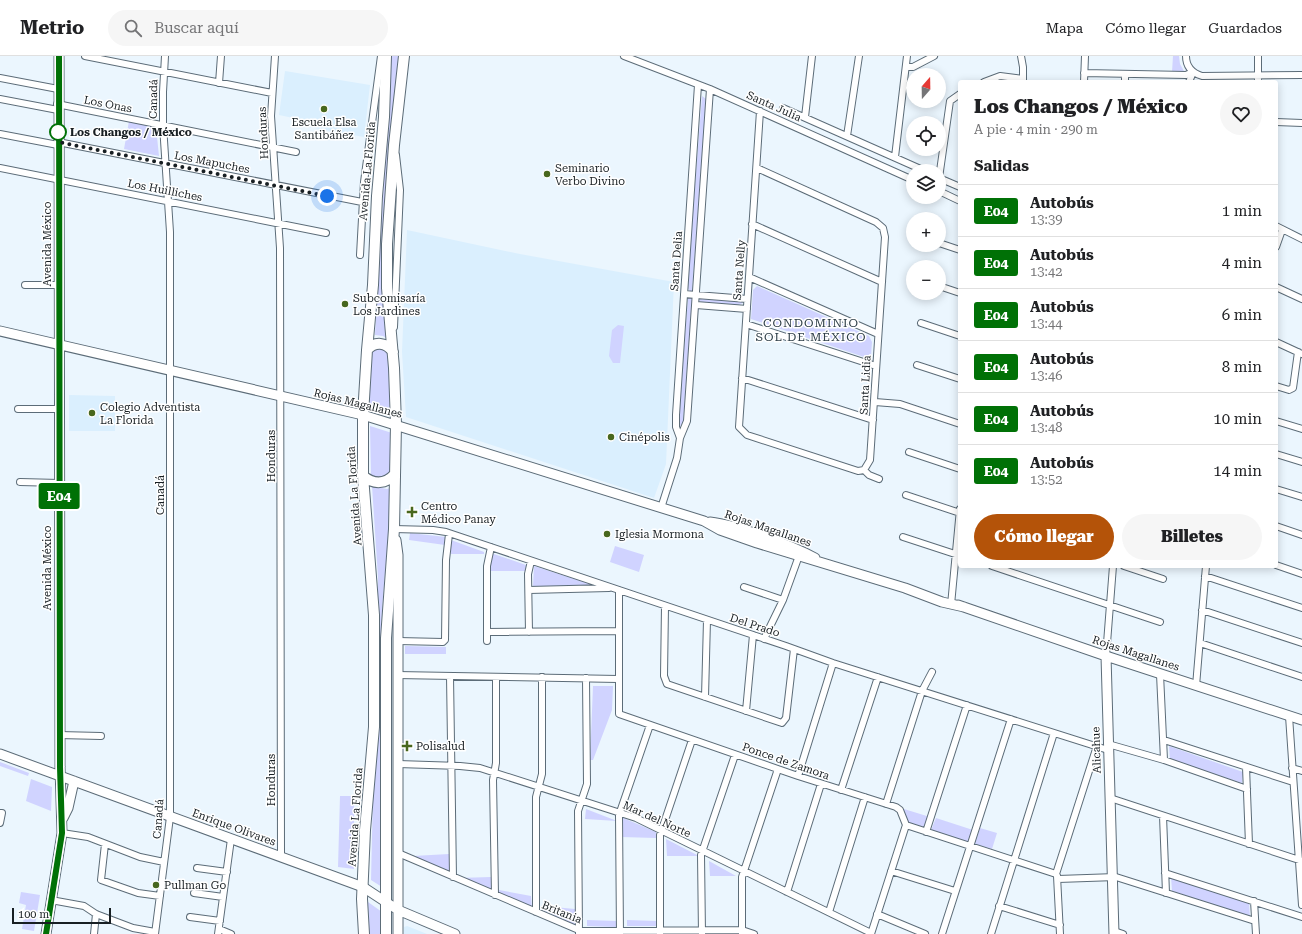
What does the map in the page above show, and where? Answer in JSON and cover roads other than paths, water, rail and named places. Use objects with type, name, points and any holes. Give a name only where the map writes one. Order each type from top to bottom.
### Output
[{"type":"main road","name":"Avenida La Florida","points":[[364,934],[363,887],[366,805],[373,733],[374,669],[373,582],[363,476],[363,415],[373,285],[375,214],[384,117],[386,56]]},
{"type":"main road","points":[[386,934],[386,638],[394,529],[396,424],[393,352],[388,302],[387,258],[394,145],[404,56]]},
{"type":"main road","points":[[367,350],[372,346],[381,344],[387,346],[393,352]]},
{"type":"main road","points":[[363,476],[371,481],[381,482],[390,479],[395,474]]},
{"type":"street","name":"Avenida México","points":[[46,934],[62,833],[60,776],[59,56]]},
{"type":"street","points":[[85,56],[117,59],[164,72],[272,93]]},
{"type":"street","name":"Canadá","points":[[155,933],[170,817],[170,370],[168,201],[163,125],[165,56]]},
{"type":"street","points":[[219,83],[221,56]]},
{"type":"street","name":"Honduras","points":[[275,56],[272,93],[273,147],[281,256],[281,857]]},
{"type":"street","name":"Avenida La Florida","points":[[360,255],[362,202],[381,56]]},
{"type":"street","name":"Santa Julia","points":[[624,56],[710,89],[906,177]]},
{"type":"street","points":[[804,117],[812,56]]},
{"type":"street","points":[[847,136],[859,56]]},
{"type":"street","points":[[895,157],[907,56]]},
{"type":"street","points":[[906,67],[913,66],[934,56]]},
{"type":"street","points":[[989,80],[1000,76],[1023,80],[1020,56]]},
{"type":"street","points":[[1084,80],[1085,56]]},
{"type":"street","points":[[1186,56],[1187,65],[1193,72],[1206,76],[1258,79],[1267,74],[1302,75]]},
{"type":"street","points":[[1258,56],[1258,79]]},
{"type":"street","points":[[1084,73],[1186,75],[1193,72]]},
{"type":"street","points":[[1190,80],[1193,72]]},
{"type":"street","points":[[1125,74],[1125,80]]},
{"type":"street","points":[[0,78],[58,89]]},
{"type":"street","name":"Santa Delia","points":[[680,438],[676,427],[676,415],[698,85]]},
{"type":"street","name":"Santa Delia","points":[[661,508],[677,458],[680,438],[687,421],[710,89]]},
{"type":"street","points":[[941,164],[950,101],[958,95]]},
{"type":"street","name":"Los Onas","points":[[0,99],[58,107],[163,125],[296,152]]},
{"type":"street","name":"Santa Julia","points":[[783,108],[910,164]]},
{"type":"street","name":"Santa Nelly","points":[[760,111],[738,421],[740,429],[747,435],[856,470],[864,470]]},
{"type":"street","points":[[1278,122],[1302,122]]},
{"type":"street","name":"Los Mapuches","points":[[0,134],[166,163],[362,202]]},
{"type":"street","name":"Los Huilliches","points":[[0,168],[326,233]]},
{"type":"street","name":"Santa Lidia","points":[[757,168],[876,222],[883,228],[886,235],[870,460],[864,470]]},
{"type":"street","points":[[946,181],[958,186]]},
{"type":"street","points":[[946,194],[958,200]]},
{"type":"street","points":[[752,224],[882,282]]},
{"type":"street","points":[[1278,227],[1302,239]]},
{"type":"street","points":[[1278,241],[1282,230]]},
{"type":"street","points":[[946,245],[958,249]]},
{"type":"street","points":[[749,277],[878,334]]},
{"type":"street","points":[[25,286],[59,285]]},
{"type":"street","points":[[946,288],[958,292]]},
{"type":"street","points":[[1278,288],[1302,299]]},
{"type":"street","points":[[684,294],[747,298]]},
{"type":"street","points":[[696,305],[747,309]]},
{"type":"street","points":[[746,324],[876,366]]},
{"type":"street","points":[[921,324],[958,335]]},
{"type":"street","name":"Rojas Magallanes","points":[[0,331],[363,415],[396,424],[704,522],[727,525],[799,554],[964,607],[1106,656],[1302,720]]},
{"type":"street","points":[[1278,343],[1300,353],[1294,388],[1289,390],[1278,387]]},
{"type":"street","points":[[917,365],[958,378]]},
{"type":"street","points":[[742,378],[873,420]]},
{"type":"street","points":[[874,402],[900,404],[958,423]]},
{"type":"street","points":[[18,409],[59,409]]},
{"type":"street","points":[[1278,422],[1302,429]]},
{"type":"street","points":[[909,452],[958,468]]},
{"type":"street","points":[[1278,455],[1302,462]]},
{"type":"street","points":[[864,470],[869,475],[879,479]]},
{"type":"street","points":[[20,482],[59,483]]},
{"type":"street","points":[[1278,490],[1302,498]]},
{"type":"street","points":[[906,495],[958,512]]},
{"type":"street","points":[[1278,527],[1302,535]]},
{"type":"street","points":[[394,529],[398,555],[398,934]]},
{"type":"street","name":"Del Prado","points":[[394,529],[433,530],[449,534],[794,648],[833,663],[1097,746],[1108,747],[1164,760],[1247,789]]},
{"type":"street","points":[[398,641],[443,642],[446,640],[446,560],[449,534]]},
{"type":"street","points":[[903,537],[958,555],[951,603]]},
{"type":"street","points":[[487,641],[487,566],[491,548]]},
{"type":"street","points":[[764,639],[783,600],[799,554]]},
{"type":"street","points":[[529,632],[528,571],[531,561]]},
{"type":"street","points":[[1278,566],[1302,574]]},
{"type":"street","points":[[998,568],[1160,622]]},
{"type":"street","name":"Alicahue","points":[[1113,568],[1106,656],[1112,877],[1117,933]]},
{"type":"street","points":[[1130,568],[1164,579]]},
{"type":"street","points":[[1196,686],[1206,568]]},
{"type":"street","points":[[1205,576],[1302,608]]},
{"type":"street","points":[[744,587],[783,600]]},
{"type":"street","points":[[528,590],[617,589]]},
{"type":"street","name":"Ponce de Zamora","points":[[617,589],[619,631],[618,713],[735,755],[886,804],[898,809],[906,825]]},
{"type":"street","points":[[665,606],[665,682],[746,711],[784,722],[786,718],[794,648]]},
{"type":"street","points":[[1202,610],[1302,643]]},
{"type":"street","points":[[705,697],[707,620]]},
{"type":"street","points":[[487,632],[619,631]]},
{"type":"street","points":[[746,711],[752,635]]},
{"type":"street","points":[[1200,643],[1302,677]]},
{"type":"street","points":[[798,776],[833,663]]},
{"type":"street","points":[[886,804],[922,691],[932,672]]},
{"type":"street","points":[[1160,674],[1164,760]]},
{"type":"street","points":[[398,675],[618,679]]},
{"type":"street","points":[[450,676],[453,877]]},
{"type":"street","points":[[495,895],[494,773],[496,677]]},
{"type":"street","points":[[841,790],[878,677]]},
{"type":"street","points":[[536,912],[536,798],[542,769],[542,678]]},
{"type":"street","points":[[579,932],[578,811],[587,784],[586,678]]},
{"type":"street","points":[[926,832],[967,705]]},
{"type":"street","points":[[1289,716],[1302,905]]},
{"type":"street","points":[[942,934],[1010,719]]},
{"type":"street","points":[[620,932],[620,812],[650,725]]},
{"type":"street","points":[[991,934],[1054,733]]},
{"type":"street","points":[[60,735],[101,736]]},
{"type":"street","points":[[660,932],[660,837],[692,740]]},
{"type":"street","points":[[1164,740],[1293,782]]},
{"type":"street","points":[[1060,934],[1057,877],[1097,746]]},
{"type":"street","name":"Enrique Olivares","points":[[0,754],[363,887],[398,910],[455,934]]},
{"type":"street","points":[[702,932],[701,856],[704,851],[735,755]]},
{"type":"street","name":"Mar del Norte","points":[[398,764],[474,767],[620,812],[663,831],[871,933]]},
{"type":"street","points":[[1246,767],[1249,844]]},
{"type":"street","points":[[1292,768],[1302,772]]},
{"type":"street","points":[[742,932],[742,880],[778,769]]},
{"type":"street","points":[[62,820],[68,808],[74,781]]},
{"type":"street","points":[[787,892],[821,784]]},
{"type":"street","points":[[829,912],[865,798]]},
{"type":"street","points":[[1110,798],[1300,861]]},
{"type":"street","points":[[0,823],[1,813]]},
{"type":"street","points":[[1295,814],[1302,816]]},
{"type":"street","points":[[1163,816],[1166,893]]},
{"type":"street","points":[[871,933],[906,825],[1014,860],[1057,877],[1112,877],[1255,921]]},
{"type":"street","points":[[62,833],[88,837],[140,857],[164,862]]},
{"type":"street","points":[[231,839],[218,932],[231,934]]},
{"type":"street","points":[[105,844],[101,880],[138,893],[160,896]]},
{"type":"street","name":"Britania","points":[[398,854],[536,912],[579,932],[742,932],[754,934]]},
{"type":"street","points":[[197,868],[227,872]]},
{"type":"street","points":[[891,871],[955,891]]},
{"type":"street","points":[[1165,872],[1302,917]]},
{"type":"street","points":[[194,893],[223,897]]},
{"type":"street","points":[[52,900],[84,906],[96,914],[133,928],[155,933]]},
{"type":"street","points":[[1254,901],[1256,934]]},
{"type":"street","points":[[1000,906],[1060,925]]},
{"type":"street","points":[[94,934],[96,914]]},
{"type":"street","points":[[877,914],[925,934]]},
{"type":"street","points":[[190,917],[220,921]]},
{"type":"place","name":"Escuela Elsa Santibáñez","points":[[324,109]]},
{"type":"place","name":"Los Changos / México","points":[[58,132]]},
{"type":"place","name":"Seminario Verbo Divino","points":[[547,174]]},
{"type":"place","name":"Subcomisaría Los Jardines","points":[[345,304]]},
{"type":"place","name":"Colegio Adventista La Florida","points":[[92,413]]},
{"type":"place","name":"Cinépolis","points":[[611,437]]},
{"type":"place","name":"Centro Médico Panay","points":[[412,512]]},
{"type":"place","name":"Iglesia Mormona","points":[[607,534]]},
{"type":"place","name":"Polisalud","points":[[407,746]]},
{"type":"place","name":"Pullman Go","points":[[156,885]]},
{"type":"district","name":"CONDOMINIO SOL DE MÉXICO","points":[[811,330]]}]
